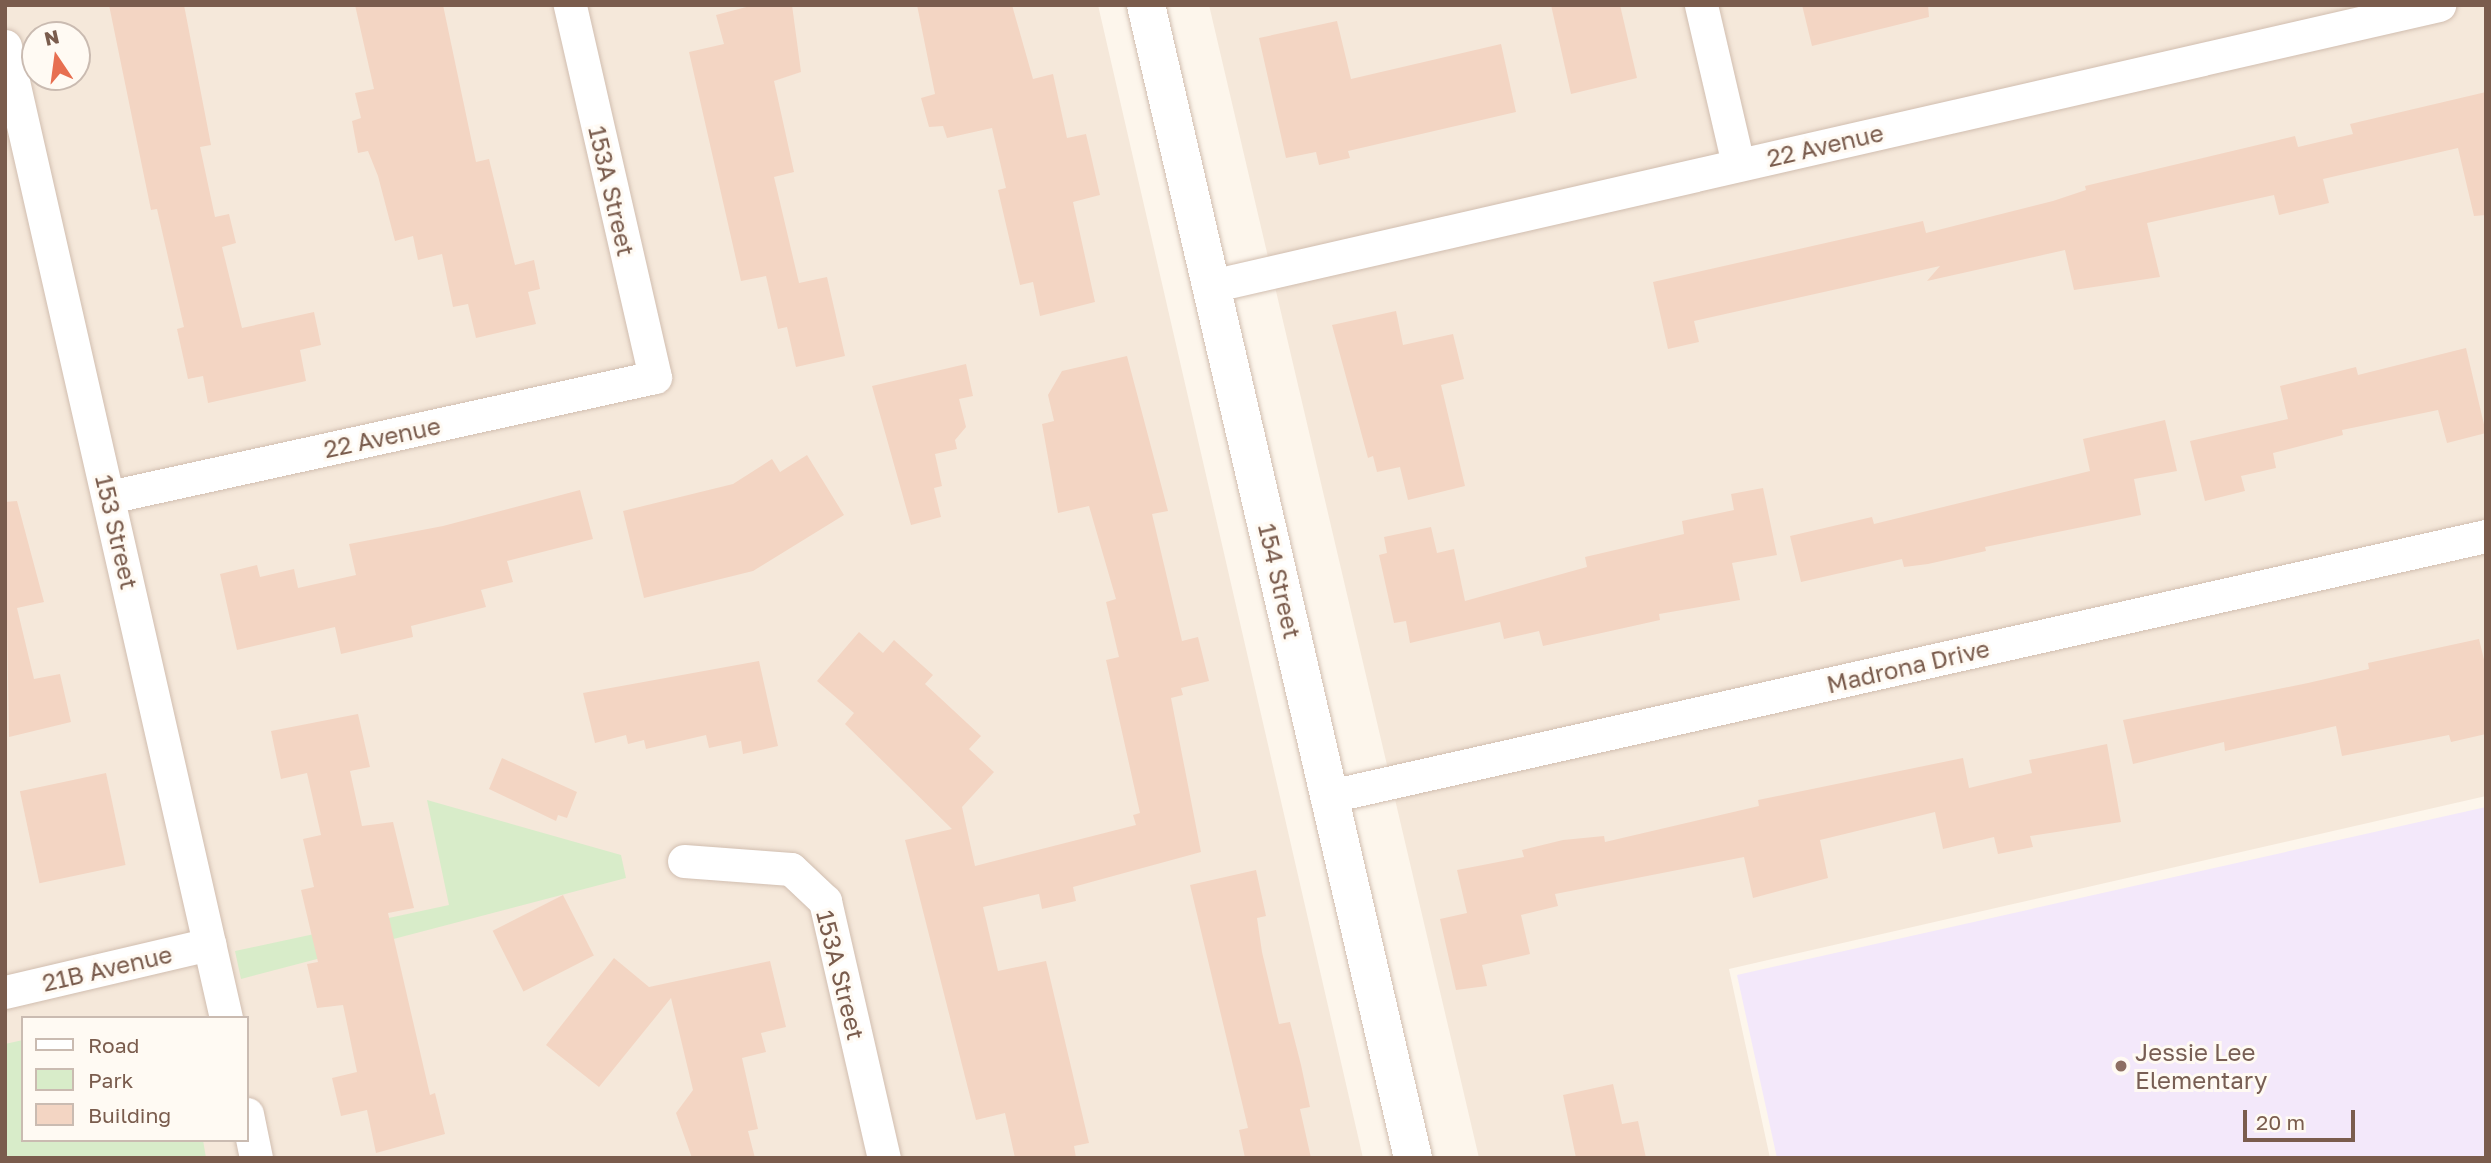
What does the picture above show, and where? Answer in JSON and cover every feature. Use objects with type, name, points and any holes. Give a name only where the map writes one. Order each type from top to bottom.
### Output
[{"type":"street","name":"153A Street","points":[[569,5],[655,377]]},
{"type":"street","name":"154 Street","points":[[1146,5],[1413,1158]]},
{"type":"street","points":[[1701,5],[1738,164]]},
{"type":"street","name":"22 Avenue","points":[[1211,286],[2439,5]]},
{"type":"street","name":"153 Street","points":[[5,46],[226,1016]]},
{"type":"street","name":"22 Avenue","points":[[109,497],[655,377]]},
{"type":"street","name":"Madrona Drive","points":[[1330,796],[2486,536]]},
{"type":"street","name":"153A Street","points":[[684,861],[791,869],[825,901],[884,1158]]},
{"type":"street","name":"21B Avenue","points":[[5,992],[209,944]]},
{"type":"street","points":[[248,1118],[257,1158]]},
{"type":"shaded area","points":[[5,5],[1098,5],[1363,1158],[5,1158]]},
{"type":"shaded area","points":[[1209,5],[2486,5],[2486,796],[1729,969],[1770,1158],[1479,1158]]},
{"type":"shaded area","name":"Jessie Lee Elementary","points":[[2486,807],[2486,1158],[1777,1158],[1737,975]]},
{"type":"green space","points":[[427,800],[621,855],[626,878],[241,979],[235,951],[449,905]]},
{"type":"green space","points":[[21,1040],[21,1142],[203,1142],[206,1158],[6,1158],[5,1044]]},
{"type":"building","points":[[109,5],[184,5],[211,145],[200,147],[215,217],[229,214],[236,243],[222,247],[242,328],[314,312],[321,345],[300,350],[306,381],[208,403],[203,376],[188,379],[177,329],[184,327],[157,209],[151,210]]},
{"type":"building","points":[[355,5],[443,5],[476,162],[489,159],[515,265],[534,260],[540,289],[528,292],[536,324],[476,338],[468,304],[453,307],[442,254],[418,260],[413,236],[395,241],[378,176],[368,151],[358,153],[352,121],[361,118],[355,93],[374,89]]},
{"type":"building","points":[[754,5],[792,5],[801,72],[774,81],[794,172],[774,177],[799,283],[827,277],[845,356],[796,367],[787,327],[778,329],[766,276],[741,281],[689,52],[724,44],[716,15]]},
{"type":"building","points":[[917,5],[1012,5],[1033,79],[1053,74],[1067,138],[1086,134],[1100,195],[1073,202],[1095,302],[1040,316],[1033,282],[1020,285],[998,190],[1006,188],[992,128],[947,138],[943,126],[929,127],[921,98],[935,94]]},
{"type":"building","points":[[1551,5],[1620,5],[1637,78],[1571,94]]},
{"type":"building","points":[[1802,5],[1928,5],[1929,17],[1812,46]]},
{"type":"building","points":[[1337,21],[1351,79],[1501,44],[1516,112],[1348,151],[1350,158],[1319,165],[1316,152],[1286,158],[1259,38]]},
{"type":"building","points":[[2486,92],[2486,215],[2474,216],[2458,148],[2323,179],[2329,203],[2279,215],[2274,195],[2147,223],[2160,277],[2074,290],[2065,250],[1927,281],[1940,266],[1694,321],[1699,342],[1668,349],[1653,282],[1923,221],[1926,233],[2053,201],[2086,190],[2085,186],[2295,136],[2298,147],[2353,134],[2350,124]]},
{"type":"building","points":[[1396,311],[1403,345],[1453,334],[1464,379],[1441,385],[1465,486],[1408,500],[1400,467],[1377,472],[1373,456],[1368,458],[1332,325]]},
{"type":"building","points":[[2466,348],[2486,433],[2447,443],[2438,410],[2342,430],[2343,435],[2273,453],[2276,468],[2241,476],[2245,491],[2205,501],[2190,441],[2288,419],[2280,386],[2356,367],[2358,375]]},
{"type":"building","points":[[1127,356],[1168,511],[1152,514],[1182,641],[1198,637],[1209,681],[1181,688],[1183,695],[1171,698],[1201,852],[1073,887],[1076,901],[1042,909],[1039,894],[983,907],[998,971],[1046,961],[1089,1143],[1074,1146],[1076,1158],[1015,1158],[1005,1113],[976,1120],[905,840],[952,829],[845,724],[854,713],[817,681],[859,632],[883,653],[894,640],[933,675],[925,684],[981,736],[969,749],[994,772],[962,807],[975,866],[1136,825],[1133,815],[1140,813],[1106,660],[1119,657],[1106,602],[1116,599],[1089,506],[1058,513],[1042,424],[1054,421],[1048,395],[1062,371]]},
{"type":"building","points":[[966,364],[973,396],[959,399],[966,427],[955,440],[957,449],[935,454],[942,486],[934,488],[941,517],[911,525],[872,386]]},
{"type":"building","points":[[2165,420],[2177,471],[2134,479],[2141,515],[1985,547],[1986,551],[1928,564],[1904,567],[1902,559],[1801,582],[1790,536],[1872,517],[1874,524],[2090,471],[2083,439]]},
{"type":"building","points":[[807,455],[844,515],[753,571],[644,598],[623,511],[733,484],[772,459],[780,472]]},
{"type":"building","points":[[1763,488],[1777,555],[1732,563],[1740,600],[1659,614],[1660,620],[1543,646],[1539,631],[1504,639],[1500,622],[1410,643],[1406,621],[1394,623],[1379,555],[1387,553],[1384,537],[1431,527],[1437,553],[1454,549],[1465,601],[1587,567],[1585,557],[1684,534],[1682,521],[1734,510],[1731,494]]},
{"type":"building","points":[[580,490],[593,539],[507,561],[513,582],[481,590],[486,607],[411,626],[413,637],[341,654],[335,627],[237,650],[220,574],[257,565],[260,577],[294,569],[298,588],[356,575],[349,544],[443,526]]},
{"type":"building","points":[[17,501],[44,602],[17,608],[34,679],[60,674],[71,722],[9,737],[5,502]]},
{"type":"building","points":[[2479,639],[2486,668],[2486,734],[2451,742],[2449,735],[2342,756],[2336,726],[2225,751],[2224,742],[2133,764],[2123,720],[2308,683],[2369,669],[2368,663]]},
{"type":"building","points":[[759,661],[778,746],[743,754],[741,741],[709,748],[706,735],[646,749],[644,740],[628,744],[626,735],[595,743],[583,693]]},
{"type":"building","points":[[358,714],[370,767],[350,771],[362,826],[393,822],[414,908],[388,913],[430,1095],[435,1093],[445,1134],[376,1153],[367,1110],[341,1116],[332,1078],[357,1072],[343,1005],[317,1008],[307,964],[318,962],[301,890],[314,887],[303,839],[321,835],[307,773],[281,779],[271,731]]},
{"type":"building","points":[[2107,744],[2121,822],[2030,836],[2033,847],[1998,854],[1994,837],[1943,849],[1935,812],[1820,840],[1828,878],[1753,898],[1744,857],[1555,894],[1558,906],[1521,915],[1530,954],[1482,965],[1487,986],[1456,990],[1440,919],[1467,913],[1457,870],[1524,857],[1522,850],[1563,840],[1604,836],[1605,842],[1759,806],[1758,800],[1963,758],[1969,788],[2032,773],[2029,760]]},
{"type":"building","points":[[502,758],[577,792],[567,818],[558,815],[556,821],[489,789]]},
{"type":"building","points":[[106,773],[126,865],[39,883],[20,791]]},
{"type":"building","points":[[1256,870],[1266,916],[1257,918],[1262,952],[1279,1024],[1290,1022],[1301,1065],[1310,1107],[1300,1109],[1311,1158],[1245,1158],[1239,1130],[1248,1128],[1190,885]]},
{"type":"building","points":[[563,895],[594,956],[523,991],[493,931]]},
{"type":"building","points":[[614,958],[649,987],[770,961],[786,1027],[761,1033],[766,1052],[742,1058],[758,1129],[748,1131],[755,1158],[692,1158],[676,1113],[693,1090],[671,998],[599,1087],[546,1045]]},
{"type":"building","points":[[1613,1084],[1622,1124],[1638,1121],[1646,1158],[1576,1158],[1563,1095]]},
{"type":"place","name":"Jessie Lee Elementary","points":[[2121,1066]]}]
